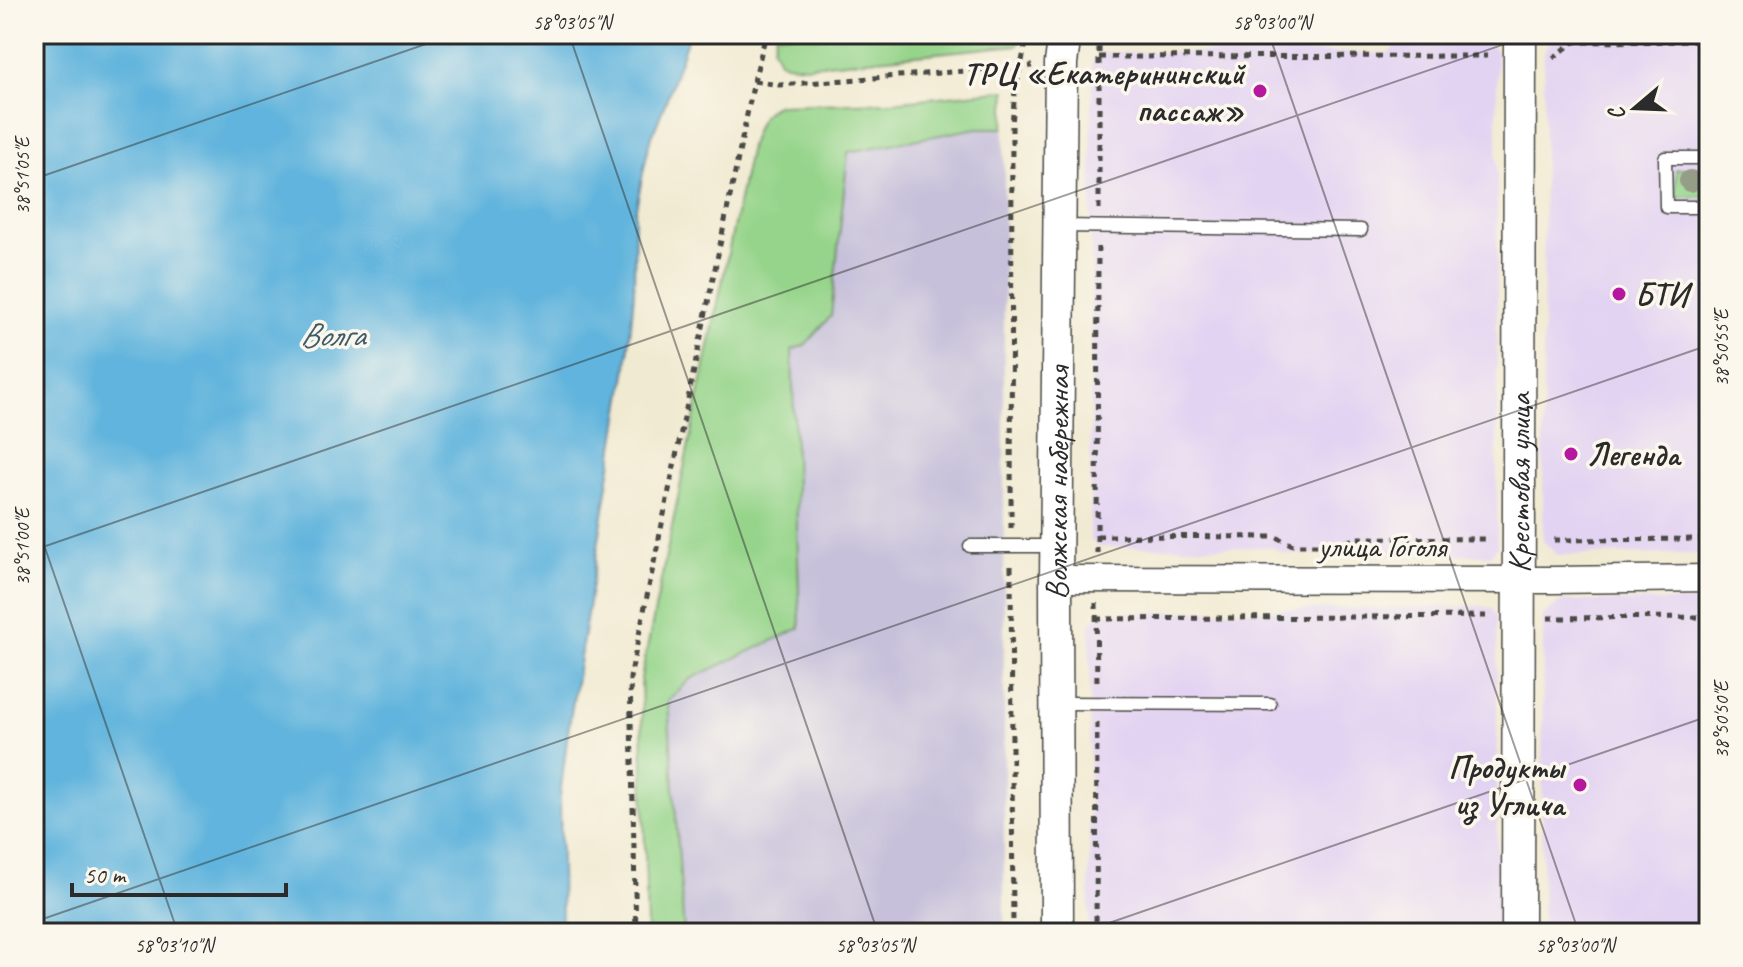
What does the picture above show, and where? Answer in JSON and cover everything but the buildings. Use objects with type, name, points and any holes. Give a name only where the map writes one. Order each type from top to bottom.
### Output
[{"type":"street","name":"Крестовая улица","points":[[1518,933],[1520,34]]},
{"type":"street","name":"Волжская набережная","points":[[1057,933],[1056,579],[1063,48]]},
{"type":"street","name":"улица Гоголя","points":[[1056,579],[1709,578]]},
{"type":"lane","points":[[1709,158],[1665,158],[1665,183],[1666,207],[1709,207]]},
{"type":"lane","points":[[1060,226],[1361,230]]},
{"type":"lane","points":[[970,546],[1057,546]]},
{"type":"lane","points":[[1056,703],[1270,704]]},
{"type":"path","points":[[636,933],[630,678],[766,34]]},
{"type":"path","points":[[1013,933],[1012,124],[1015,92],[1028,34]]},
{"type":"path","points":[[1096,933],[1099,34]]},
{"type":"path","points":[[1553,58],[1574,42],[1709,41]]},
{"type":"path","points":[[754,81],[779,85],[1020,67],[1063,48]]},
{"type":"path","points":[[1099,57],[1487,56]]},
{"type":"path","points":[[1097,536],[1276,537],[1293,545],[1339,545],[1356,538],[1487,539]]},
{"type":"path","points":[[1554,540],[1709,539]]},
{"type":"path","points":[[1096,619],[1709,617]]},
{"type":"shaded area","points":[[1709,35],[1709,554],[1557,555],[1543,541],[1544,52],[1550,42],[1560,36]]},
{"type":"shaded area","points":[[1490,44],[1497,51],[1497,547],[1490,555],[1285,554],[1271,547],[1098,547],[1090,539],[1092,61],[1102,52],[1388,53],[1397,45]]},
{"type":"shaded area","points":[[977,128],[1004,128],[1004,933],[684,933],[668,701],[690,679],[800,628],[792,350],[830,316],[848,152]]},
{"type":"shaded area","points":[[1562,601],[1709,601],[1709,933],[1542,933],[1543,616]]},
{"type":"shaded area","points":[[1482,606],[1492,609],[1497,618],[1497,933],[1089,933],[1090,626],[1096,617],[1103,613]]},
{"type":"green space","points":[[776,34],[1020,34],[1018,45],[806,66],[779,61],[773,47]]},
{"type":"green space","points":[[1006,90],[1004,128],[977,128],[848,152],[831,316],[805,345],[792,350],[800,628],[690,679],[668,701],[684,933],[647,933],[641,678],[756,128],[766,112],[776,105],[891,102]]},
{"type":"green space","points":[[1676,169],[1709,169],[1709,197],[1676,197]]},
{"type":"water","name":"Волга","points":[[34,34],[689,34],[649,144],[635,213],[634,294],[627,367],[560,796],[562,933],[34,933]]},
{"type":"place","name":"ТРЦ «Екатерининский пассаж»","points":[[1260,91]]},
{"type":"place","name":"БТИ","points":[[1619,294]]},
{"type":"place","name":"Легенда","points":[[1571,454]]},
{"type":"place","name":"Продукты из Углича","points":[[1580,785]]}]
